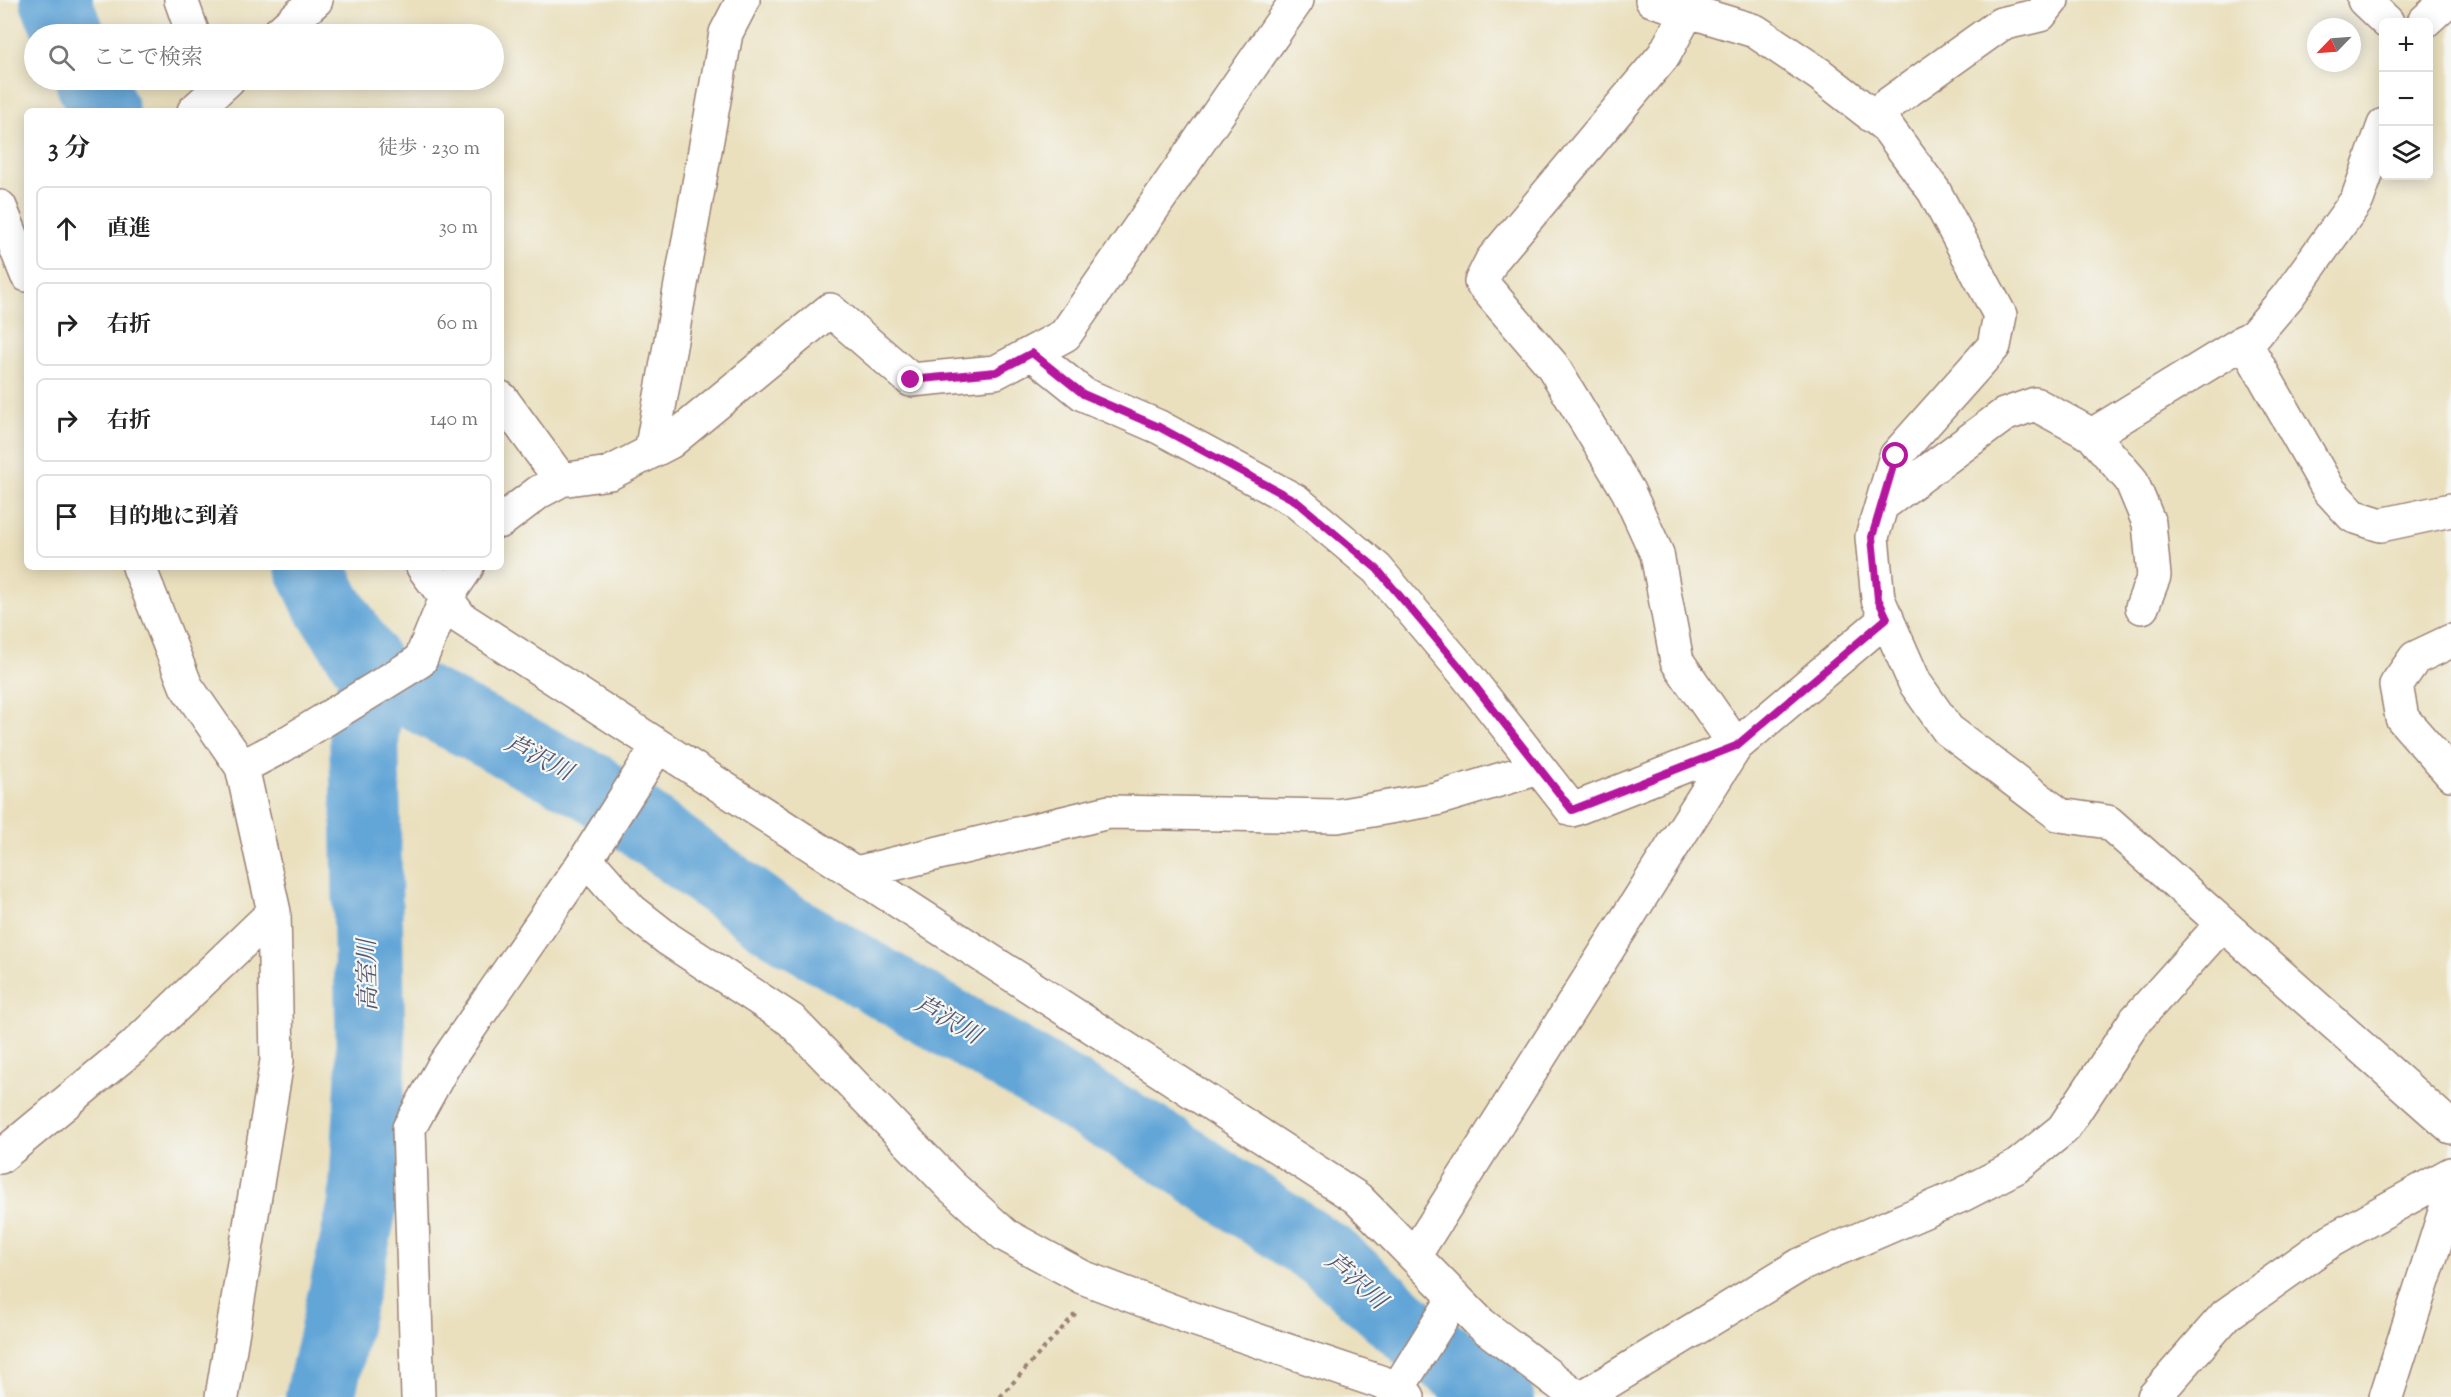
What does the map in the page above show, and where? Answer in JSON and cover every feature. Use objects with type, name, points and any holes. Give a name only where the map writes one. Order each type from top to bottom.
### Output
[{"type":"street","points":[[181,0],[189,24]]},
{"type":"street","points":[[289,24],[316,0]]},
{"type":"street","points":[[651,452],[726,33],[743,0]]},
{"type":"street","points":[[504,520],[539,492],[561,480],[610,473],[670,442],[830,310],[911,380],[996,372],[1065,335],[1297,0]]},
{"type":"street","points":[[1652,0],[1689,9],[1755,31],[1819,74],[1887,127],[1934,190],[2000,315],[1994,346],[1896,456],[1872,537],[1878,599],[1915,684],[1948,730],[2060,815],[2108,822],[2451,1127]]},
{"type":"street","points":[[1872,116],[2001,24],[2040,15],[2052,0]]},
{"type":"street","points":[[2364,0],[2383,18]]},
{"type":"street","points":[[2428,18],[2448,0]]},
{"type":"street","points":[[1689,9],[1664,55],[1492,260],[1481,282],[1552,365],[1628,491],[1657,554],[1677,661],[1736,746]]},
{"type":"street","points":[[2092,435],[2255,335],[2288,296],[2357,200],[2384,126]]},
{"type":"street","points":[[0,207],[19,270]]},
{"type":"street","points":[[2244,341],[2329,490],[2353,516],[2381,525],[2451,510]]},
{"type":"street","points":[[1032,353],[1083,394],[1159,427],[1296,501],[1377,569],[1464,672],[1572,810],[1736,746]]},
{"type":"street","points":[[504,402],[561,480]]},
{"type":"street","points":[[1882,505],[2004,415],[2035,404],[2092,435],[2131,480],[2149,523],[2154,576],[2142,607]]},
{"type":"street","points":[[140,570],[186,686],[242,767],[274,912],[277,1061],[222,1397]]},
{"type":"street","points":[[425,570],[461,618],[653,756],[856,873],[1358,1198],[1414,1256],[1449,1307],[1481,1324],[1577,1397]]},
{"type":"street","points":[[242,767],[282,746],[420,661],[446,598],[464,570]]},
{"type":"street","points":[[1414,1256],[1736,746],[1887,618]]},
{"type":"street","points":[[2451,640],[2415,658],[2396,685],[2402,717],[2451,774]]},
{"type":"street","points":[[418,1397],[409,1128],[444,1065],[592,850],[653,756]]},
{"type":"street","points":[[856,873],[1109,812],[1337,816],[1436,799],[1539,768]]},
{"type":"street","points":[[592,850],[640,918],[791,1020],[951,1186],[1005,1235],[1082,1277],[1405,1385],[1449,1307]]},
{"type":"street","points":[[0,1157],[132,1048],[274,912]]},
{"type":"street","points":[[1583,1397],[1800,1265],[1962,1195],[2016,1167],[2063,1129],[2134,1022],[2222,924]]},
{"type":"street","points":[[2154,1397],[2226,1315],[2332,1240],[2451,1174]]},
{"type":"street","points":[[2386,1397],[2451,1192]]},
{"type":"path","points":[[1000,1397],[1020,1378],[1100,1284]]},
{"type":"waterway","name":"高室川","points":[[55,0],[66,24]]},
{"type":"waterway","name":"高室川","points":[[95,90],[103,108]]},
{"type":"waterway","name":"高室川","points":[[311,570],[327,603],[374,674],[364,732],[371,1067],[363,1204],[320,1397]]},
{"type":"waterway","name":"芦沢川","points":[[374,674],[592,787],[770,918],[1168,1150],[1328,1257],[1425,1343],[1499,1397]]},
{"type":"route","points":[[911,380],[996,372],[1032,353],[1083,394],[1159,427],[1296,501],[1377,569],[1464,672],[1572,810],[1736,746],[1887,618],[1878,599],[1872,537],[1896,456]]}]
